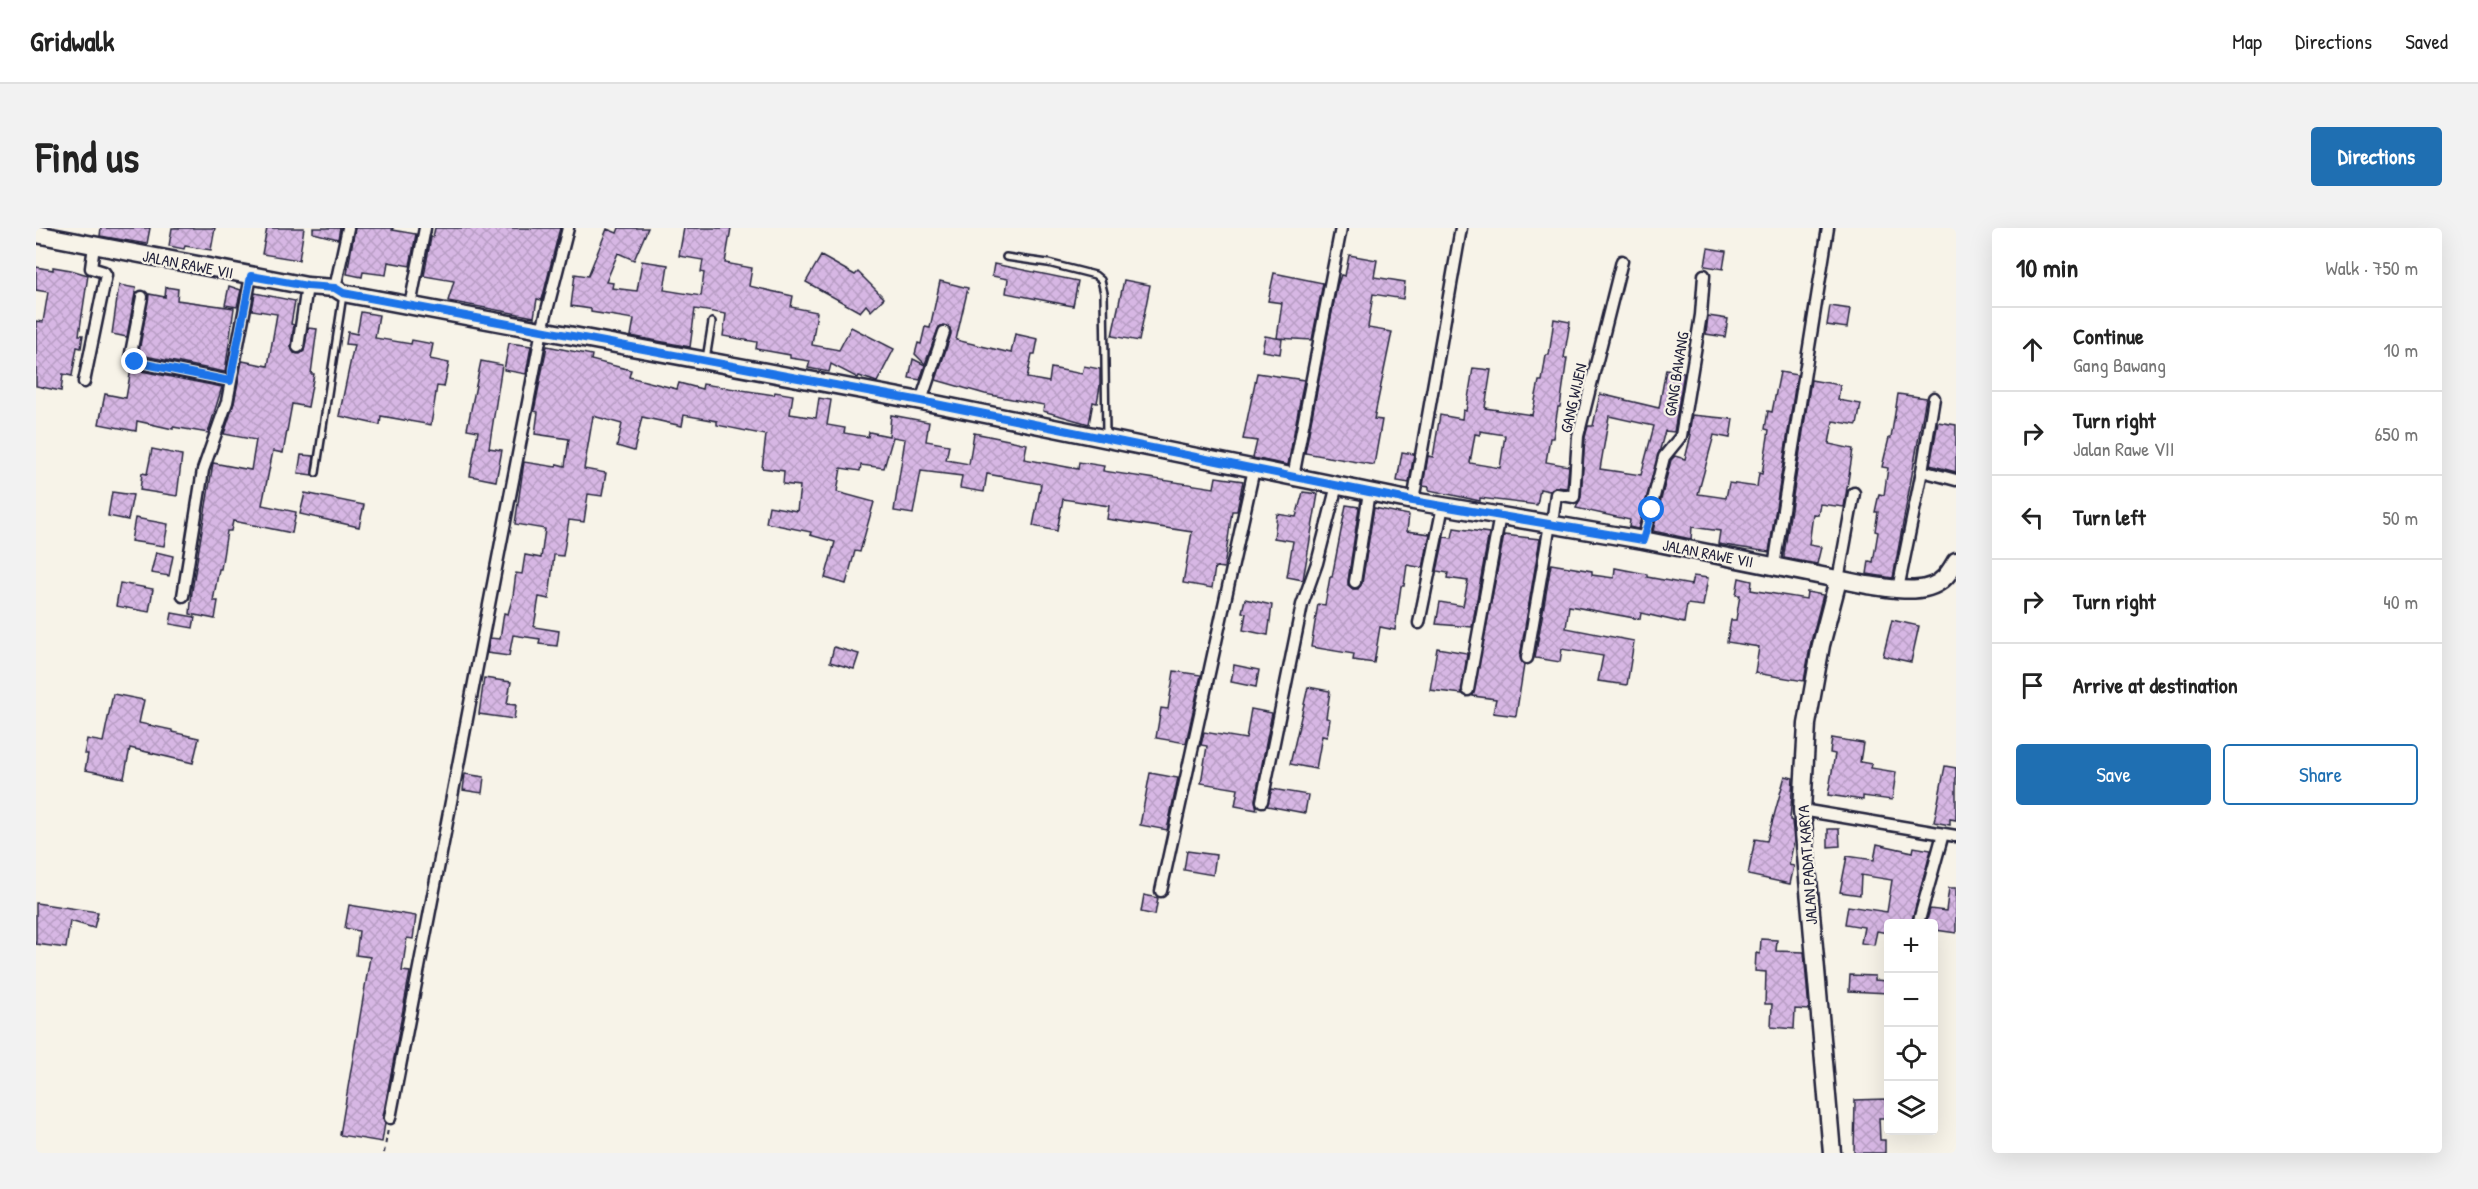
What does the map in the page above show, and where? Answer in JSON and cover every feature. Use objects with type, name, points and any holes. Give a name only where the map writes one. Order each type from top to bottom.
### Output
[{"type":"main road","name":"JALAN RAWE VII","points":[[36,234],[921,401],[1413,501],[1643,540],[1838,580],[1898,590],[1920,589],[1934,585],[1945,578],[1956,561]]},
{"type":"main road","name":"JALAN PADAT KARYA","points":[[1832,1153],[1802,810],[1807,724],[1821,645],[1838,580]]},
{"type":"street","points":[[339,290],[348,228]]},
{"type":"street","points":[[410,306],[425,228]]},
{"type":"street","points":[[390,1118],[542,330],[568,228]]},
{"type":"street","points":[[1293,477],[1341,228]]},
{"type":"street","points":[[1413,501],[1461,228]]},
{"type":"street","points":[[1774,566],[1828,228]]},
{"type":"street","points":[[84,382],[106,275],[104,272],[91,268],[94,246]]},
{"type":"street","name":"GANG WIJEN","points":[[1551,524],[1556,494],[1574,496],[1578,436],[1622,261]]},
{"type":"street","name":"GANG BAWANG","points":[[1643,540],[1664,458],[1681,436],[1701,315],[1704,275]]},
{"type":"street","points":[[183,596],[203,470],[227,402],[251,276]]},
{"type":"street","points":[[298,347],[307,286]]},
{"type":"street","points":[[142,297],[131,354],[135,362],[230,381]]},
{"type":"street","points":[[921,401],[944,332]]},
{"type":"street","points":[[1898,590],[1923,471],[1934,399]]},
{"type":"street","points":[[1161,891],[1254,469]]},
{"type":"street","points":[[1923,471],[1956,480]]},
{"type":"street","points":[[1262,801],[1302,605],[1317,562],[1337,484]]},
{"type":"street","points":[[1354,582],[1369,492]]},
{"type":"street","points":[[1838,580],[1854,493]]},
{"type":"street","points":[[1419,623],[1443,506]]},
{"type":"street","points":[[1468,690],[1500,515]]},
{"type":"street","points":[[1527,658],[1551,524]]},
{"type":"street","points":[[1802,810],[1956,836]]},
{"type":"street","points":[[1919,919],[1943,834]]},
{"type":"lane","points":[[1006,257],[1048,263],[1095,275],[1101,280],[1104,293],[1106,439]]},
{"type":"lane","points":[[316,473],[339,290]]},
{"type":"lane","points":[[705,361],[712,322]]},
{"type":"path","points":[[384,1153],[390,1118]]},
{"type":"building","points":[[101,228],[150,228],[147,244],[100,236]]},
{"type":"building","points":[[172,228],[215,228],[211,250],[169,246]]},
{"type":"building","points":[[267,228],[304,228],[299,260],[262,254]]},
{"type":"building","points":[[313,228],[340,228],[338,239],[313,233]]},
{"type":"building","points":[[355,228],[393,228],[392,230],[416,234],[410,266],[388,262],[386,275],[363,272],[362,277],[347,274]]},
{"type":"building","points":[[435,228],[560,228],[542,300],[537,299],[534,317],[448,301],[454,281],[424,276],[431,237],[433,237]]},
{"type":"building","points":[[619,228],[648,228],[634,260],[618,253],[606,282],[613,283],[612,288],[637,291],[642,261],[668,265],[664,290],[701,296],[703,260],[679,256],[684,228],[731,228],[725,263],[752,268],[749,286],[793,296],[791,307],[817,312],[812,345],[839,350],[851,327],[894,349],[877,382],[859,376],[858,378],[831,364],[829,372],[808,368],[810,361],[756,349],[757,342],[723,336],[726,314],[695,309],[690,347],[631,336],[634,319],[591,312],[591,309],[571,306],[575,274],[588,276],[607,229],[617,233]]},
{"type":"building","points":[[1708,248],[1726,251],[1723,269],[1705,266]]},
{"type":"building","points":[[1349,255],[1377,260],[1374,277],[1405,282],[1403,299],[1373,294],[1368,328],[1392,332],[1374,419],[1382,420],[1374,465],[1305,453],[1337,286],[1341,275],[1345,276]]},
{"type":"building","points":[[821,256],[855,275],[858,272],[884,298],[871,311],[866,305],[860,312],[806,282]]},
{"type":"building","points":[[994,264],[1078,281],[1073,306],[1006,293],[1008,279],[992,276]]},
{"type":"building","points":[[36,267],[53,270],[53,267],[88,275],[79,335],[83,335],[81,348],[77,347],[72,376],[63,374],[61,391],[36,386],[36,321],[43,322],[48,292],[36,290]]},
{"type":"building","points":[[1274,273],[1323,283],[1312,340],[1277,338],[1282,303],[1268,301]]},
{"type":"building","points":[[1124,280],[1150,285],[1139,341],[1112,336]]},
{"type":"building","points":[[940,281],[968,288],[956,340],[1011,353],[1015,334],[1038,339],[1027,378],[1049,382],[1051,368],[1082,374],[1084,366],[1100,369],[1097,403],[1093,402],[1089,424],[1043,411],[1044,405],[985,394],[936,380],[951,334],[950,328],[943,325],[939,327],[925,364],[915,354],[918,343],[921,344],[925,327],[930,328]]},
{"type":"building","points":[[119,285],[136,288],[127,337],[112,334]]},
{"type":"building","points":[[229,286],[241,290],[237,307],[225,305]]},
{"type":"building","points":[[166,287],[178,289],[177,300],[234,308],[225,372],[140,355],[149,294],[165,297]]},
{"type":"building","points":[[255,293],[295,301],[291,324],[294,325],[291,346],[294,353],[300,354],[304,351],[308,328],[317,329],[311,374],[314,374],[308,407],[292,404],[283,453],[273,451],[262,505],[296,512],[292,533],[233,521],[231,531],[227,531],[213,601],[218,601],[215,619],[190,614],[192,591],[213,463],[251,470],[256,440],[224,434],[234,403],[242,361],[268,366],[277,314],[252,310]]},
{"type":"building","points":[[1830,306],[1850,309],[1847,328],[1827,325]]},
{"type":"building","points":[[361,312],[379,315],[375,338],[411,344],[412,340],[433,344],[430,359],[449,363],[444,387],[437,386],[431,425],[381,416],[380,425],[339,416],[354,345],[346,344],[348,332],[357,334]]},
{"type":"building","points":[[1708,316],[1728,319],[1725,337],[1706,334]]},
{"type":"building","points":[[1554,319],[1570,322],[1560,407],[1558,407],[1553,438],[1550,438],[1546,462],[1569,466],[1567,488],[1557,487],[1549,491],[1540,489],[1537,505],[1480,498],[1480,501],[1429,490],[1429,487],[1423,486],[1428,456],[1433,457],[1440,415],[1462,419],[1463,410],[1466,411],[1473,368],[1491,370],[1485,408],[1532,415],[1539,381],[1542,381],[1546,355],[1549,355]],"holes":[[[1480,431],[1505,435],[1500,468],[1470,463],[1475,434],[1480,435]]]},
{"type":"building","points":[[1265,336],[1282,339],[1280,354],[1262,351]]},
{"type":"building","points":[[509,343],[531,346],[526,374],[504,370]]},
{"type":"building","points":[[547,346],[592,355],[591,360],[631,370],[629,377],[677,389],[679,383],[702,389],[703,384],[774,395],[775,392],[793,395],[790,414],[816,418],[819,398],[831,400],[827,425],[845,428],[844,433],[868,437],[869,432],[889,436],[891,415],[929,422],[926,441],[949,445],[946,460],[969,464],[974,433],[1027,444],[1024,459],[1078,469],[1079,462],[1104,466],[1103,471],[1214,488],[1216,477],[1243,481],[1237,511],[1232,511],[1224,568],[1215,567],[1212,588],[1183,583],[1192,532],[1107,519],[1109,506],[1063,499],[1057,531],[1033,526],[1041,484],[987,474],[984,492],[960,488],[962,476],[921,471],[913,514],[894,511],[905,439],[893,437],[884,468],[861,465],[860,471],[841,468],[837,492],[874,502],[860,552],[855,551],[846,584],[825,578],[835,542],[810,535],[811,532],[766,523],[769,506],[797,511],[800,486],[783,484],[784,471],[762,468],[766,435],[717,425],[717,421],[684,415],[682,426],[642,417],[634,451],[617,446],[622,424],[593,416],[584,469],[606,473],[602,496],[588,494],[584,522],[569,520],[563,556],[554,555],[549,599],[539,597],[534,627],[559,631],[557,646],[539,644],[540,639],[513,635],[509,656],[487,653],[490,638],[500,639],[504,613],[508,614],[516,573],[522,574],[525,555],[541,558],[545,529],[515,524],[524,462],[556,467],[557,464],[565,466],[569,439],[535,434],[538,412],[534,411]]},
{"type":"building","points":[[913,359],[925,365],[920,380],[909,378]]},
{"type":"building","points":[[481,361],[502,365],[489,448],[502,450],[496,481],[470,476],[478,431],[467,429]]},
{"type":"building","points":[[131,369],[222,387],[208,433],[173,427],[173,429],[137,421],[136,431],[99,424],[105,394],[126,398]]},
{"type":"building","points":[[1666,369],[1684,372],[1674,432],[1665,431],[1638,529],[1629,527],[1630,520],[1576,508],[1581,497],[1585,437],[1588,426],[1593,426],[1600,394],[1659,408]],"holes":[[[1609,416],[1654,426],[1641,475],[1600,469]]]},
{"type":"building","points":[[1780,372],[1797,375],[1769,552],[1718,544],[1720,531],[1692,527],[1691,539],[1653,531],[1671,460],[1675,456],[1685,459],[1691,435],[1689,435],[1692,415],[1733,419],[1730,438],[1714,435],[1698,494],[1726,498],[1729,483],[1757,487],[1759,473],[1762,474],[1769,430],[1765,429],[1768,411],[1772,412]]},
{"type":"building","points":[[1257,373],[1304,380],[1288,465],[1253,458],[1257,441],[1243,439]]},
{"type":"building","points":[[1811,380],[1840,385],[1838,400],[1861,404],[1857,425],[1833,421],[1829,444],[1853,449],[1844,507],[1820,504],[1818,515],[1813,514],[1809,545],[1821,547],[1817,564],[1784,558]]},
{"type":"building","points":[[1898,394],[1926,398],[1893,578],[1867,574],[1869,561],[1873,562],[1878,532],[1875,531],[1878,512],[1875,512],[1879,494],[1884,495],[1888,468],[1882,467],[1889,438],[1891,438]]},
{"type":"building","points":[[1938,422],[1956,425],[1956,472],[1930,465]]},
{"type":"building","points":[[152,449],[182,455],[177,496],[140,490],[142,473],[147,474]]},
{"type":"building","points":[[1402,452],[1414,454],[1409,483],[1397,481]]},
{"type":"building","points":[[301,455],[314,456],[312,475],[298,473]]},
{"type":"building","points":[[112,492],[133,495],[128,520],[108,516]]},
{"type":"building","points":[[1303,492],[1318,494],[1303,580],[1287,577],[1293,541],[1274,538],[1277,514],[1296,517]]},
{"type":"building","points":[[305,493],[364,505],[359,527],[300,514]]},
{"type":"building","points":[[1346,505],[1359,507],[1348,581],[1348,585],[1353,589],[1358,589],[1362,583],[1374,508],[1409,515],[1407,531],[1430,534],[1423,568],[1407,565],[1404,586],[1401,586],[1395,630],[1380,627],[1374,663],[1353,660],[1354,654],[1311,647],[1318,604],[1325,605],[1330,577],[1332,577]]},
{"type":"building","points":[[135,518],[168,524],[164,546],[131,541]]},
{"type":"building","points":[[1454,528],[1489,533],[1472,627],[1436,624],[1440,602],[1463,606],[1468,581],[1447,578],[1448,573],[1437,571],[1444,537],[1452,538]]},
{"type":"building","points":[[1504,535],[1540,539],[1520,657],[1524,665],[1516,716],[1493,713],[1496,699],[1473,696]]},
{"type":"building","points":[[156,552],[173,556],[169,576],[151,573]]},
{"type":"building","points":[[1551,564],[1592,571],[1592,575],[1614,578],[1615,568],[1691,585],[1693,576],[1708,578],[1703,606],[1687,604],[1684,623],[1641,613],[1640,619],[1569,606],[1566,628],[1634,641],[1627,685],[1598,681],[1603,656],[1562,649],[1560,662],[1535,658]]},
{"type":"building","points":[[1739,578],[1752,581],[1751,590],[1806,599],[1807,592],[1823,595],[1804,681],[1755,673],[1759,647],[1727,642],[1731,620],[1736,620],[1740,595],[1736,595]]},
{"type":"building","points":[[120,583],[153,589],[149,612],[116,606]]},
{"type":"building","points":[[1245,599],[1272,605],[1268,635],[1243,630],[1246,613],[1242,612]]},
{"type":"building","points":[[172,613],[195,617],[193,628],[170,624]]},
{"type":"building","points":[[1892,620],[1919,626],[1911,662],[1883,656]]},
{"type":"building","points":[[834,647],[859,654],[854,669],[830,662]]},
{"type":"building","points":[[1437,648],[1467,653],[1462,694],[1430,690]]},
{"type":"building","points":[[1234,665],[1259,670],[1256,687],[1231,682]]},
{"type":"building","points":[[1174,671],[1201,675],[1186,743],[1156,738],[1161,708],[1168,709]]},
{"type":"building","points":[[484,678],[511,682],[507,704],[516,705],[514,719],[479,714]]},
{"type":"building","points":[[1308,687],[1330,691],[1326,718],[1330,719],[1327,737],[1322,736],[1316,769],[1290,764]]},
{"type":"building","points":[[113,694],[144,700],[139,723],[199,738],[193,763],[130,748],[124,778],[85,770],[88,754],[84,754],[87,739],[103,742]]},
{"type":"building","points":[[1251,709],[1272,713],[1255,800],[1257,810],[1235,806],[1238,789],[1201,783],[1207,746],[1201,745],[1204,732],[1246,739]]},
{"type":"building","points":[[1832,738],[1863,743],[1860,762],[1872,764],[1871,768],[1896,772],[1892,800],[1863,796],[1863,800],[1828,795],[1835,754],[1830,753]]},
{"type":"building","points":[[1945,766],[1956,768],[1956,820],[1950,819],[1950,825],[1934,822]]},
{"type":"building","points":[[1150,773],[1178,778],[1167,830],[1140,825]]},
{"type":"building","points":[[465,774],[484,777],[482,793],[463,790]]},
{"type":"building","points":[[1785,776],[1793,778],[1790,820],[1794,841],[1789,865],[1794,866],[1790,884],[1748,875],[1755,839],[1767,841]]},
{"type":"building","points":[[1272,789],[1308,795],[1305,813],[1267,806]]},
{"type":"building","points":[[1828,829],[1839,829],[1840,846],[1828,847]]},
{"type":"building","points":[[1877,844],[1913,852],[1914,847],[1931,850],[1912,919],[1884,919],[1884,932],[1877,931],[1874,945],[1861,943],[1864,927],[1845,924],[1848,906],[1887,912],[1892,880],[1861,875],[1860,895],[1840,892],[1847,856],[1874,860]]},
{"type":"building","points":[[1187,851],[1216,855],[1213,875],[1184,870]]},
{"type":"building","points":[[1949,888],[1956,888],[1956,933],[1938,930],[1938,919],[1927,919],[1930,909],[1946,911]]},
{"type":"building","points":[[1144,895],[1158,898],[1155,915],[1141,912]]},
{"type":"building","points":[[36,903],[98,912],[94,928],[70,921],[66,948],[36,944]]},
{"type":"building","points":[[349,905],[416,916],[413,939],[407,938],[402,971],[410,972],[383,1117],[385,1123],[382,1142],[340,1135],[370,957],[356,955],[359,931],[345,928]]},
{"type":"building","points":[[1761,939],[1777,940],[1776,951],[1804,952],[1809,1010],[1795,1009],[1794,1029],[1771,1027],[1772,1004],[1765,1004],[1766,972],[1755,971],[1756,953],[1760,954]]},
{"type":"building","points":[[1850,975],[1875,976],[1875,980],[1884,981],[1884,993],[1849,991]]},
{"type":"building","points":[[1884,1099],[1884,1118],[1879,1118],[1880,1140],[1885,1140],[1885,1153],[1854,1153],[1855,1100]]},
{"type":"route","points":[[135,362],[230,381],[251,276],[307,286],[335,288],[343,293],[921,401],[1413,501],[1643,540],[1652,510]]}]
